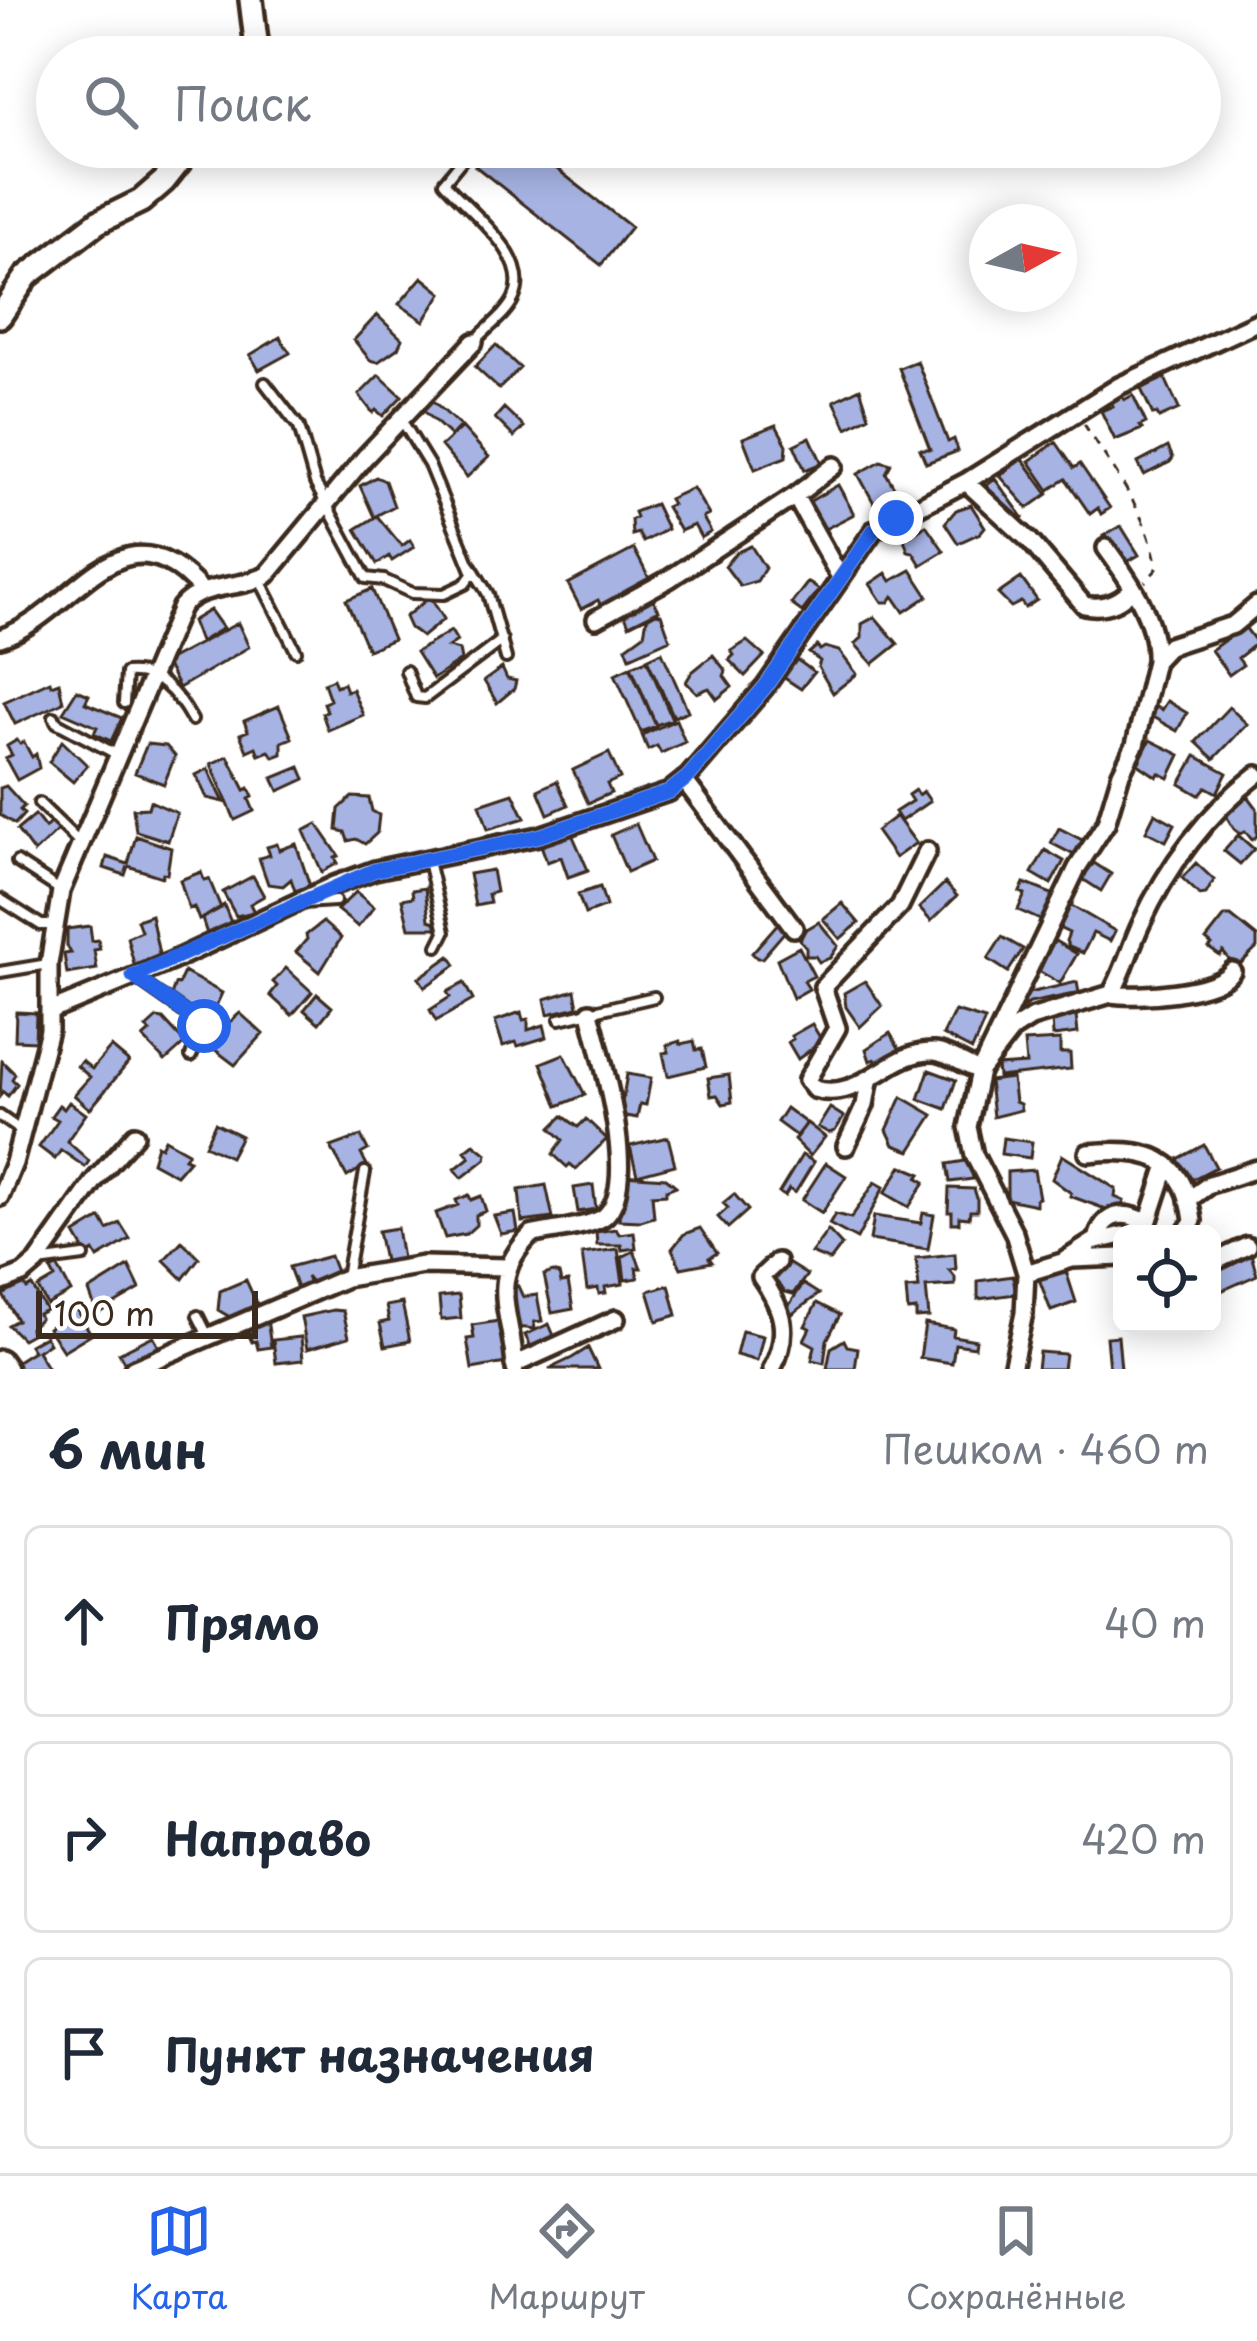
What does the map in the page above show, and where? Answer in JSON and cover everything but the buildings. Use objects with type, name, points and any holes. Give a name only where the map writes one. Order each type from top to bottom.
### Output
[{"type":"street","points":[[251,0],[255,36]]},
{"type":"street","points":[[0,316],[27,276],[98,222],[141,201],[174,168]]},
{"type":"street","points":[[51,1011],[375,870],[539,836],[669,792],[765,687],[874,530],[966,482],[1170,359],[1256,325]]},
{"type":"street","points":[[0,1197],[51,1011],[49,964],[61,891],[181,607],[189,597],[259,579],[474,342]]},
{"type":"street","points":[[596,619],[670,579],[834,466]]},
{"type":"street","points":[[966,482],[1030,541],[1084,605],[1108,605],[1132,589]]},
{"type":"street","points":[[795,496],[841,577]]},
{"type":"street","points":[[1012,1369],[1024,1313],[1026,1273],[1014,1233],[964,1132],[980,1071],[1077,868],[1106,823],[1135,745],[1155,661],[1154,632],[1106,548]]},
{"type":"street","points":[[0,638],[31,627],[92,573],[125,556],[143,554],[167,562],[188,574],[203,592]]},
{"type":"street","points":[[1155,661],[1169,646],[1233,625],[1257,605]]},
{"type":"street","points":[[1111,994],[1141,922],[1190,843],[1218,808],[1257,776]]},
{"type":"street","points":[[684,779],[794,928]]},
{"type":"street","points":[[927,851],[900,906],[823,988],[837,1028],[811,1070],[809,1085],[833,1093],[937,1052],[980,1071]]},
{"type":"street","points":[[980,1071],[1012,1030],[1031,1018],[1111,994],[1142,995],[1217,983],[1232,971]]},
{"type":"street","points":[[590,1012],[616,1120],[619,1172],[613,1203],[597,1221],[531,1235],[507,1267],[504,1299],[514,1367],[616,1319]]},
{"type":"street","points":[[846,1147],[865,1105],[869,1082]]},
{"type":"street","points":[[0,1283],[37,1262],[95,1180],[135,1135]]},
{"type":"street","points":[[1088,1153],[1152,1153],[1167,1165],[1188,1200],[1191,1225]]},
{"type":"street","points":[[1144,1225],[1167,1165]]},
{"type":"street","points":[[1188,1200],[1210,1184],[1257,1169]]},
{"type":"street","points":[[1097,1240],[1100,1226],[1108,1219],[1134,1216],[1148,1223]]},
{"type":"street","points":[[1063,1262],[1078,1249],[1113,1237]]},
{"type":"street","points":[[1221,1259],[1247,1246]]},
{"type":"street","points":[[1026,1273],[1063,1262],[1113,1258]]},
{"type":"street","points":[[772,1369],[784,1336],[784,1320],[761,1277],[777,1262]]},
{"type":"street","points":[[134,1369],[346,1279],[423,1265],[507,1267]]},
{"type":"lane","points":[[455,168],[444,182],[502,242],[518,274],[512,304],[474,342]]},
{"type":"lane","points":[[265,383],[298,427],[325,503],[366,578],[385,580],[412,593],[444,594],[465,584],[472,573],[429,465],[401,420]]},
{"type":"lane","points":[[470,565],[479,574],[506,658]]},
{"type":"lane","points":[[259,579],[296,651]]},
{"type":"lane","points":[[406,671],[416,697],[425,698],[502,640]]},
{"type":"lane","points":[[124,703],[127,673],[134,670],[164,682],[192,720]]},
{"type":"lane","points":[[54,717],[116,754]]},
{"type":"lane","points":[[39,802],[82,844]]},
{"type":"lane","points":[[16,862],[61,891]]},
{"type":"lane","points":[[428,862],[445,932],[438,946]]},
{"type":"lane","points":[[0,899],[41,925],[53,925]]},
{"type":"lane","points":[[295,903],[335,902]]},
{"type":"lane","points":[[0,971],[49,964]]},
{"type":"lane","points":[[133,976],[204,1026],[191,1056]]},
{"type":"lane","points":[[560,1019],[654,997]]},
{"type":"lane","points":[[0,1115],[21,1131]]},
{"type":"lane","points":[[346,1279],[365,1172]]},
{"type":"lane","points":[[37,1262],[84,1256]]},
{"type":"lane","points":[[198,1316],[208,1337]]},
{"type":"path","points":[[1076,412],[1122,483],[1155,555],[1156,569],[1150,579],[1132,589]]},
{"type":"route","points":[[204,1026],[133,976],[375,870],[539,836],[669,792],[688,777],[765,687],[874,530],[896,518]]}]
